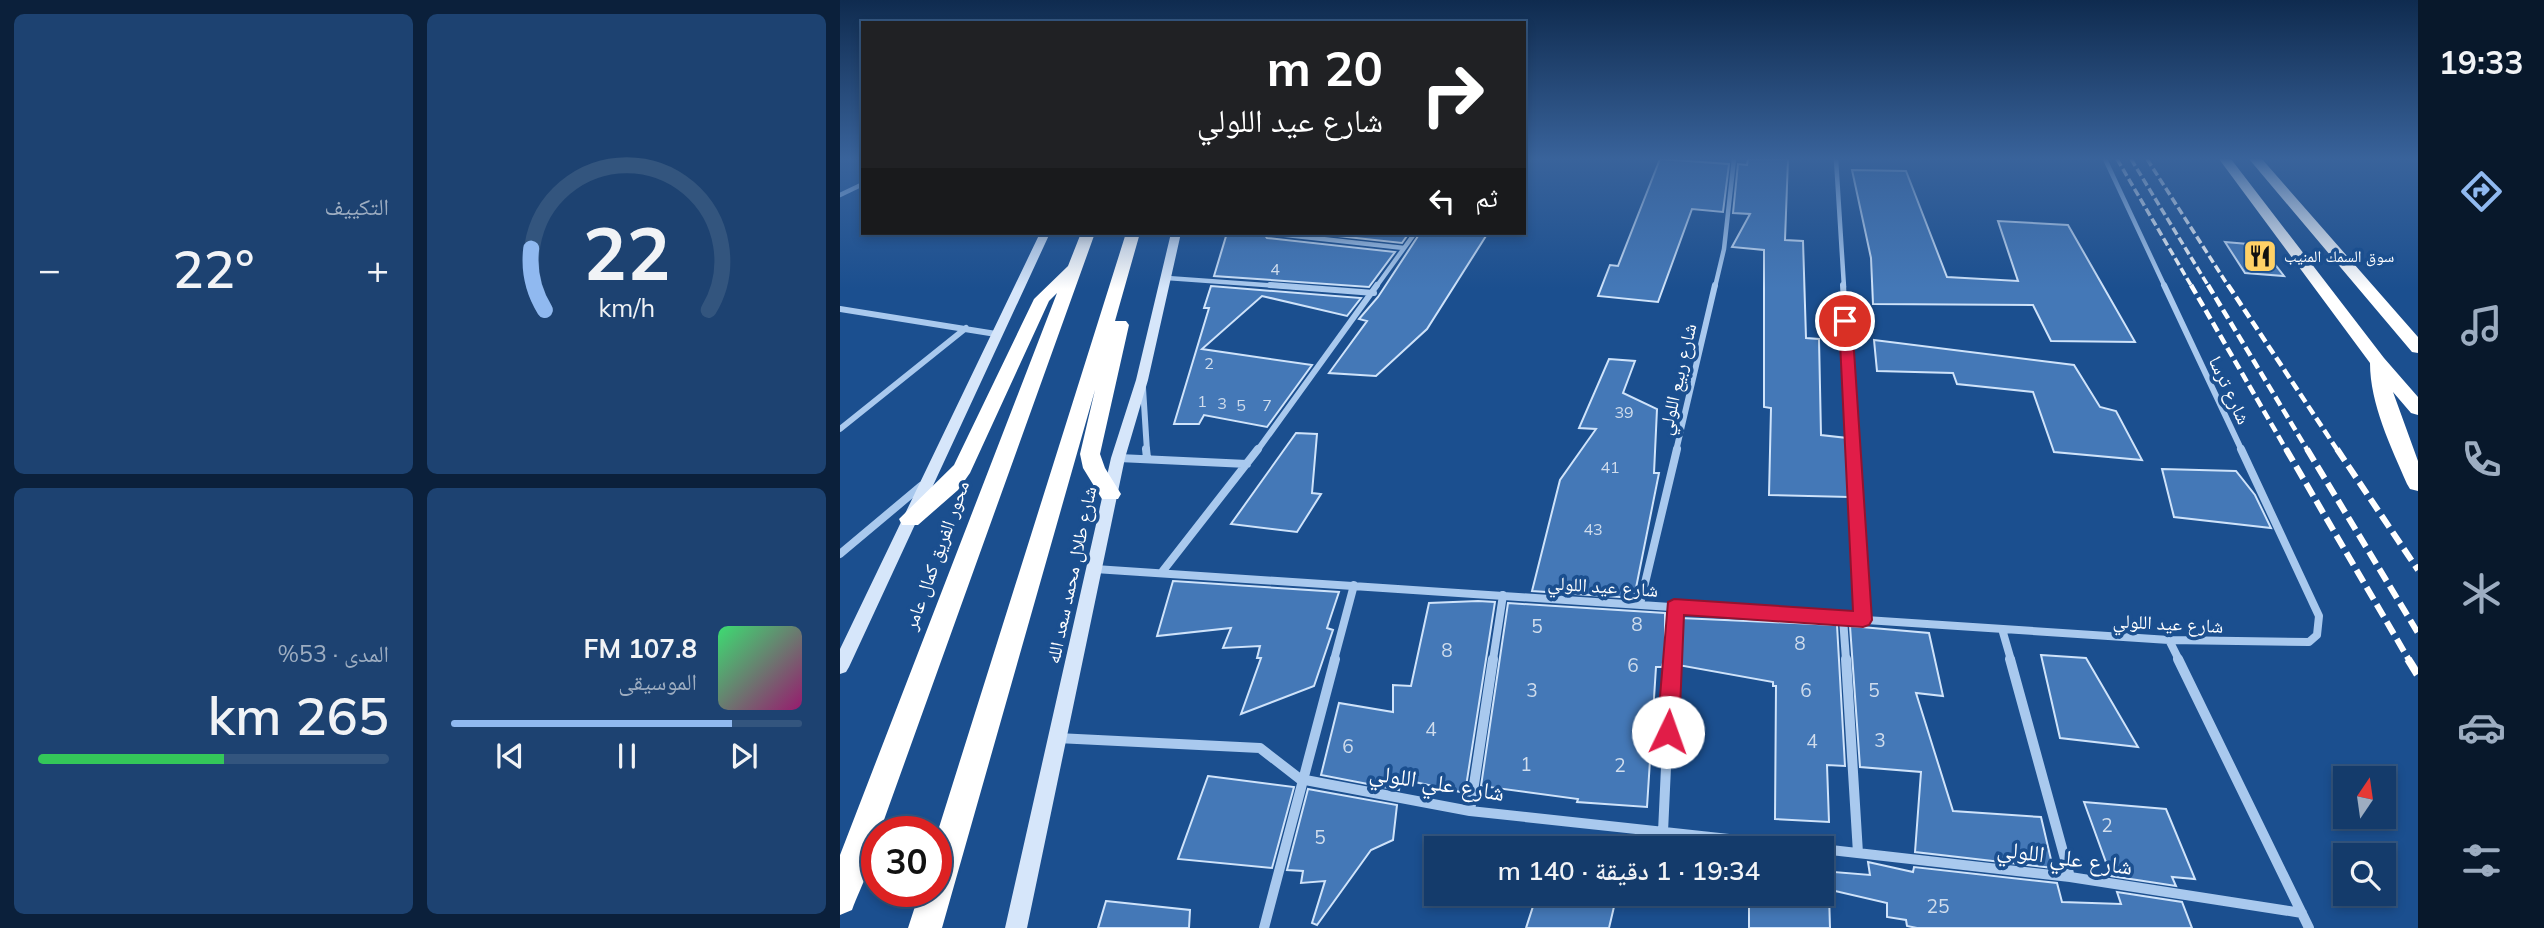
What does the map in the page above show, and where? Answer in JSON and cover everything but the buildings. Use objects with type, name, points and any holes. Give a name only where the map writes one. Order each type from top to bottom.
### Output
[{"type":"highway","points":[[2258,202],[2378,362],[2418,409]]},
{"type":"highway","points":[[2292,202],[2418,348]]},
{"type":"highway","name":"محور الفريق كمال عامر","points":[[840,898],[1087,235]]},
{"type":"highway","points":[[952,837],[1132,235]]},
{"type":"highway","points":[[1110,494],[1094,468],[1091,440],[1129,288],[1124,266]]},
{"type":"highway","points":[[910,519],[950,485],[972,453],[1042,299],[1075,267]]},
{"type":"highway","points":[[2378,362],[2384,400],[2399,445],[2418,484]]},
{"type":"highway","points":[[925,928],[931,907]]},
{"type":"main road","points":[[840,667],[1044,235]]},
{"type":"main road","name":"شارع طلال محمد سعد الله","points":[[1016,928],[1118,458],[1142,380],[1176,235]]},
{"type":"street","name":"شارع ربيع اللولي","points":[[1640,604],[1724,249],[1729,202]]},
{"type":"street","points":[[1839,202],[1863,620]]},
{"type":"street","name":"شارع ترسا","points":[[2125,202],[2319,616],[2317,635]]},
{"type":"street","points":[[1286,235],[1404,248]]},
{"type":"street","points":[[1162,572],[1247,464],[1374,293],[1414,235]]},
{"type":"street","points":[[1167,278],[1374,293]]},
{"type":"street","points":[[840,309],[996,334]]},
{"type":"street","points":[[840,429],[966,328]]},
{"type":"street","points":[[1142,380],[1147,458]]},
{"type":"street","points":[[1118,458],[1247,464]]},
{"type":"street","points":[[840,554],[930,479]]},
{"type":"street","name":"شارع عيد اللولي","points":[[1094,569],[2169,640],[2295,644],[2309,642],[2317,635]]},
{"type":"street","points":[[1264,928],[1354,585]]},
{"type":"street","points":[[1471,811],[1503,595]]},
{"type":"street","points":[[1663,832],[1674,607]]},
{"type":"street","points":[[1843,618],[1858,853]]},
{"type":"street","points":[[2002,629],[2070,877]]},
{"type":"street","points":[[2169,640],[2309,928]]},
{"type":"street","name":"شارع علي اللولي","points":[[1057,738],[1260,748],[1269,752],[1294,777],[1303,780],[1471,811],[1700,836]]},
{"type":"street","name":"شارع علي اللولي","points":[[1834,850],[2070,877],[2302,913]]},
{"type":"railway","points":[[2142,202],[2192,287]]},
{"type":"railway","points":[[2157,202],[2209,287]]},
{"type":"railway","points":[[2175,202],[2229,287]]},
{"type":"railway","points":[[2191,285],[2287,451]]},
{"type":"railway","points":[[2208,285],[2308,451]]},
{"type":"railway","points":[[2228,285],[2338,451]]},
{"type":"railway","points":[[2286,449],[2409,660]]},
{"type":"railway","points":[[2307,449],[2418,633]]},
{"type":"railway","points":[[2337,449],[2418,570]]},
{"type":"railway","points":[[2408,659],[2418,675]]},
{"type":"place","name":"سوق السمك المنيب","points":[[2260,256]]},
{"type":"route","points":[[1668,732],[1674,607],[1863,620],[1845,321]]}]
